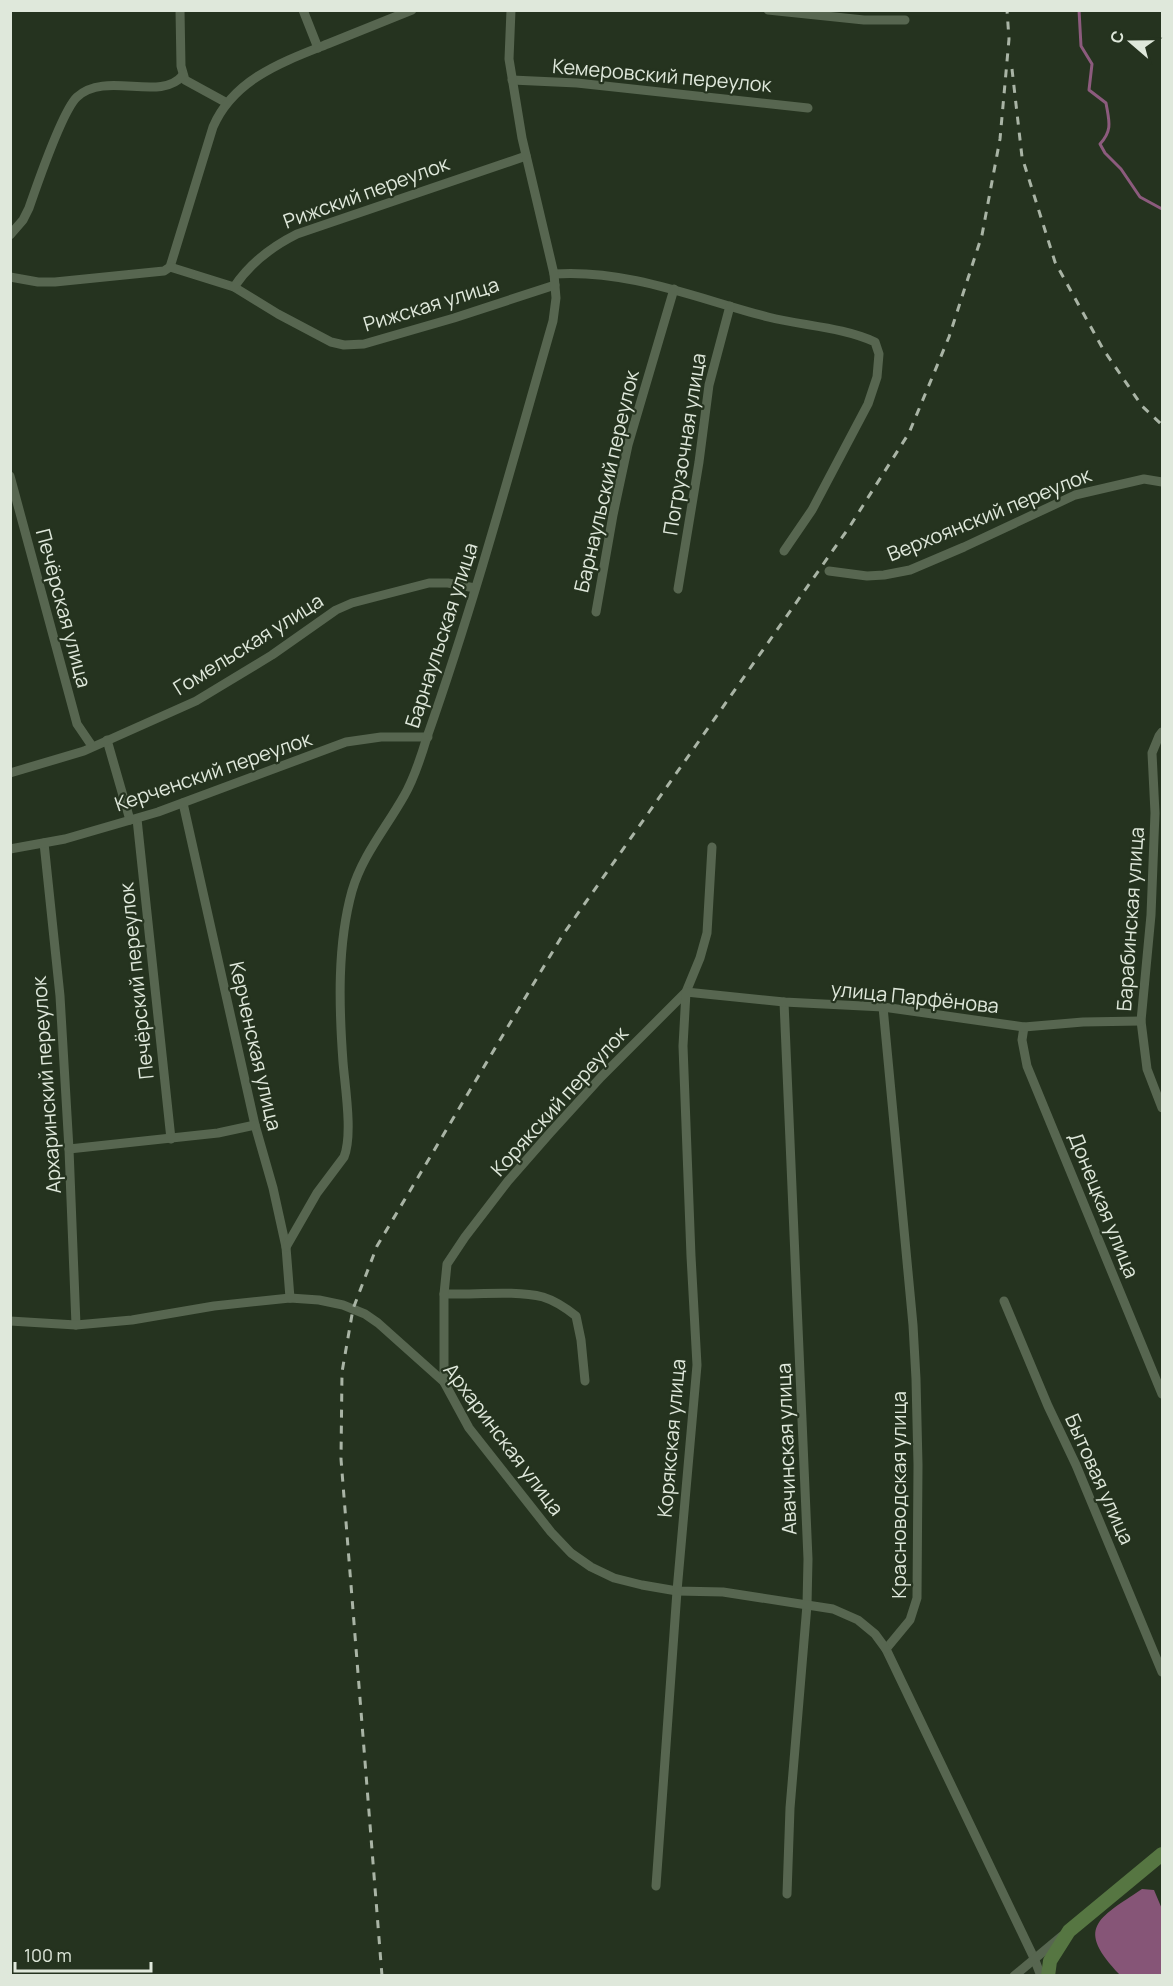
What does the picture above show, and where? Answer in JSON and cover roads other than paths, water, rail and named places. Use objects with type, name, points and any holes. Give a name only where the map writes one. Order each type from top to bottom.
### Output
[{"type":"street","points":[[180,10],[183,75],[189,83],[227,102]]},
{"type":"street","points":[[303,10],[318,48]]},
{"type":"street","points":[[10,277],[38,282],[78,281],[154,272],[170,267],[213,127],[227,102],[267,69],[412,10]]},
{"type":"street","name":"Барнаульская улица","points":[[286,1247],[317,1193],[344,1157],[346,1150],[347,1113],[341,1023],[342,969],[352,891],[369,852],[406,794],[428,737],[475,588],[553,321],[554,274],[526,156],[509,59],[510,10]]},
{"type":"street","points":[[768,10],[905,20]]},
{"type":"street","points":[[10,235],[23,220],[29,208],[59,130],[77,97],[92,88],[104,85],[152,87],[178,81],[183,75]]},
{"type":"street","name":"Кемеровский переулок","points":[[512,80],[577,83],[808,108]]},
{"type":"street","name":"Рижский переулок","points":[[234,287],[253,263],[273,247],[297,234],[526,156]]},
{"type":"street","name":"Рижская улица","points":[[170,267],[234,287],[331,342],[344,345],[364,344],[555,285]]},
{"type":"street","points":[[554,274],[594,273],[633,279],[771,318],[822,327],[868,338],[875,342],[879,354],[877,377],[868,404],[812,510],[784,550]]},
{"type":"street","name":"Барнаульский переулок","points":[[596,612],[628,445],[674,289]]},
{"type":"street","name":"Погрузочная улица","points":[[678,589],[709,385],[730,306]]},
{"type":"street","name":"Печёрская улица","points":[[10,476],[77,724],[92,746]]},
{"type":"street","name":"Верхоянский переулок","points":[[829,571],[867,576],[910,570],[1075,495],[1144,479],[1162,482]]},
{"type":"street","name":"Гомельская улица","points":[[10,773],[84,751],[196,701],[272,655],[336,610],[352,603],[429,583],[448,583],[475,588]]},
{"type":"street","name":"Барабинская улица","points":[[1162,732],[1152,753],[1155,813],[1151,915],[1141,1022],[1147,1069],[1162,1108]]},
{"type":"street","name":"Керченский переулок","points":[[10,849],[65,839],[133,820],[346,742],[381,737],[428,737]]},
{"type":"street","name":"Печёрский переулок","points":[[107,740],[133,820],[171,1139]]},
{"type":"street","name":"Керченская улица","points":[[183,803],[255,1125],[273,1188],[286,1247],[290,1298]]},
{"type":"street","name":"Архаринский переулок","points":[[44,843],[60,996],[76,1325]]},
{"type":"street","name":"Корякский переулок","points":[[444,1382],[444,1294],[447,1264],[508,1181],[594,1085],[686,992],[707,933],[712,847]]},
{"type":"street","points":[[1151,915],[1162,915]]},
{"type":"street","name":"улица Парфёнова","points":[[686,992],[784,1002],[883,1007],[1023,1027],[1083,1022],[1141,1022]]},
{"type":"street","name":"Корякская улица","points":[[656,1886],[677,1591],[697,1365],[683,1046],[686,992]]},
{"type":"street","name":"Авачинская улица","points":[[784,1002],[807,1521],[807,1605],[791,1796],[787,1894]]},
{"type":"street","name":"Красноводская улица","points":[[883,1007],[913,1325],[918,1465],[917,1598],[909,1620],[886,1649]]},
{"type":"street","name":"Донецкая улица","points":[[1023,1027],[1022,1040],[1028,1066],[1162,1394]]},
{"type":"street","points":[[69,1149],[218,1133],[255,1125]]},
{"type":"street","points":[[444,1294],[525,1294],[558,1303],[576,1316],[585,1381]]},
{"type":"street","name":"Архаринская улица","points":[[10,1321],[76,1325],[132,1320],[214,1306],[290,1298],[319,1300],[343,1305],[365,1314],[444,1382],[470,1428],[551,1532],[571,1553],[591,1567],[614,1578],[677,1591],[723,1592],[833,1609],[858,1620],[875,1634],[886,1649]]},
{"type":"street","name":"Бытовая улица","points":[[1004,1301],[1031,1368],[1093,1505],[1162,1672]]},
{"type":"street","points":[[886,1649],[1041,1976]]},
{"type":"street","points":[[1014,1976],[1162,1854]]},
{"type":"street","points":[[1048,1976],[1050,1961],[1069,1931]]},
{"type":"waterway","points":[[1079,10],[1081,46],[1092,64],[1089,90],[1106,103],[1108,115],[1107,134],[1100,144],[1140,197],[1162,209]]},
{"type":"railway","points":[[382,1976],[341,1459],[342,1372],[353,1309],[377,1246],[562,936],[850,526],[909,433],[949,337],[982,235],[1000,139],[1009,39],[1007,10]]},
{"type":"railway","points":[[1012,69],[1022,157],[1055,262],[1103,349],[1142,406],[1162,425]]}]
